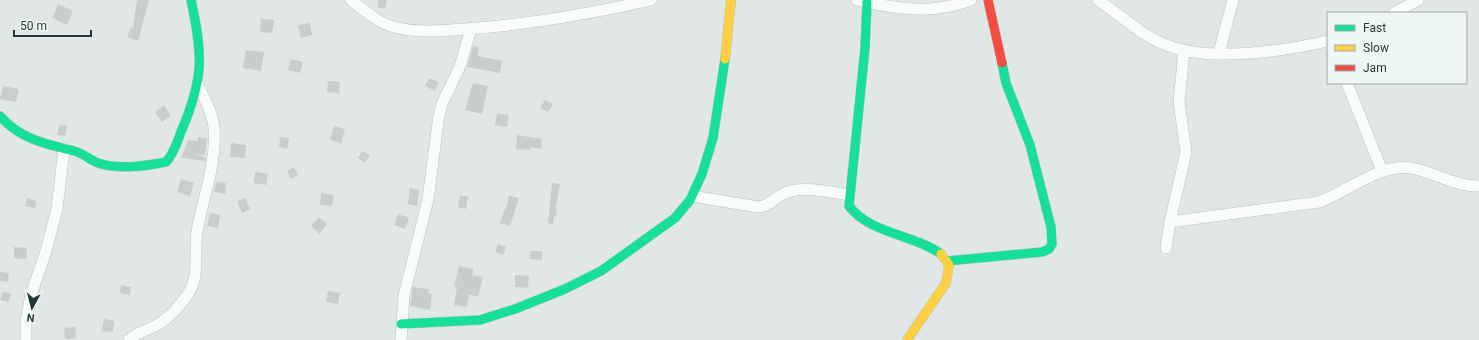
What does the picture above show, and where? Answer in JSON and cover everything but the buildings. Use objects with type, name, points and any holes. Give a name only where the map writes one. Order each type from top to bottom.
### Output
[{"type":"street","points":[[0,116],[28,139],[75,151],[101,164],[114,165],[166,162],[172,154],[198,85],[200,56],[191,0]]},
{"type":"street","points":[[351,0],[376,19],[393,27],[414,30],[471,29],[533,23],[589,14],[651,0]]},
{"type":"street","points":[[471,29],[460,66],[442,104],[439,115],[428,199],[404,295],[400,334],[480,320],[515,309],[565,289],[601,271],[675,218],[692,196],[702,174],[713,138],[727,46],[732,0]]},
{"type":"street","points":[[907,340],[946,283],[950,273],[947,261],[940,252],[900,234],[862,220],[851,212],[849,206],[865,48],[862,1],[916,10],[939,9],[971,0]]},
{"type":"street","points":[[947,261],[1042,252],[1049,249],[1052,244],[1051,227],[1030,145],[1006,83],[988,0]]},
{"type":"street","points":[[1098,0],[1142,32],[1164,44],[1184,51],[1219,53],[1264,52],[1327,41]]},
{"type":"street","points":[[1219,53],[1233,0]]},
{"type":"street","points":[[1396,12],[1418,0]]},
{"type":"street","points":[[1166,248],[1170,222],[1186,152],[1179,102],[1184,51]]},
{"type":"street","points":[[1347,84],[1382,171]]},
{"type":"street","points":[[129,340],[142,331],[162,321],[178,307],[189,293],[194,282],[197,234],[212,170],[215,147],[214,126],[198,85]]},
{"type":"street","points":[[26,340],[26,320],[31,295],[46,251],[57,209],[64,149]]},
{"type":"street","points":[[1170,222],[1319,202],[1332,197],[1382,171],[1393,168],[1410,168],[1458,184],[1479,186]]},
{"type":"street","points":[[692,196],[758,207],[766,206],[782,194],[796,190],[849,195]]},
{"type":"traffic: fast","points":[[0,116],[16,130],[34,140],[77,152],[98,163],[123,167],[166,162],[177,144],[189,113],[197,81],[199,67],[198,37],[191,0]]},
{"type":"traffic: fast","points":[[867,2],[865,48],[849,206],[868,222],[930,247],[941,254]]},
{"type":"traffic: fast","points":[[401,324],[480,320],[515,309],[565,289],[601,271],[675,218],[690,200],[702,174],[713,138],[725,59]]},
{"type":"traffic: fast","points":[[947,261],[1042,252],[1049,249],[1052,244],[1051,227],[1030,145],[1006,83],[1002,63]]},
{"type":"traffic: slow","points":[[725,59],[731,0]]},
{"type":"traffic: slow","points":[[907,340],[946,283],[949,265],[941,254]]},
{"type":"traffic: jam","points":[[988,0],[1002,63]]}]
